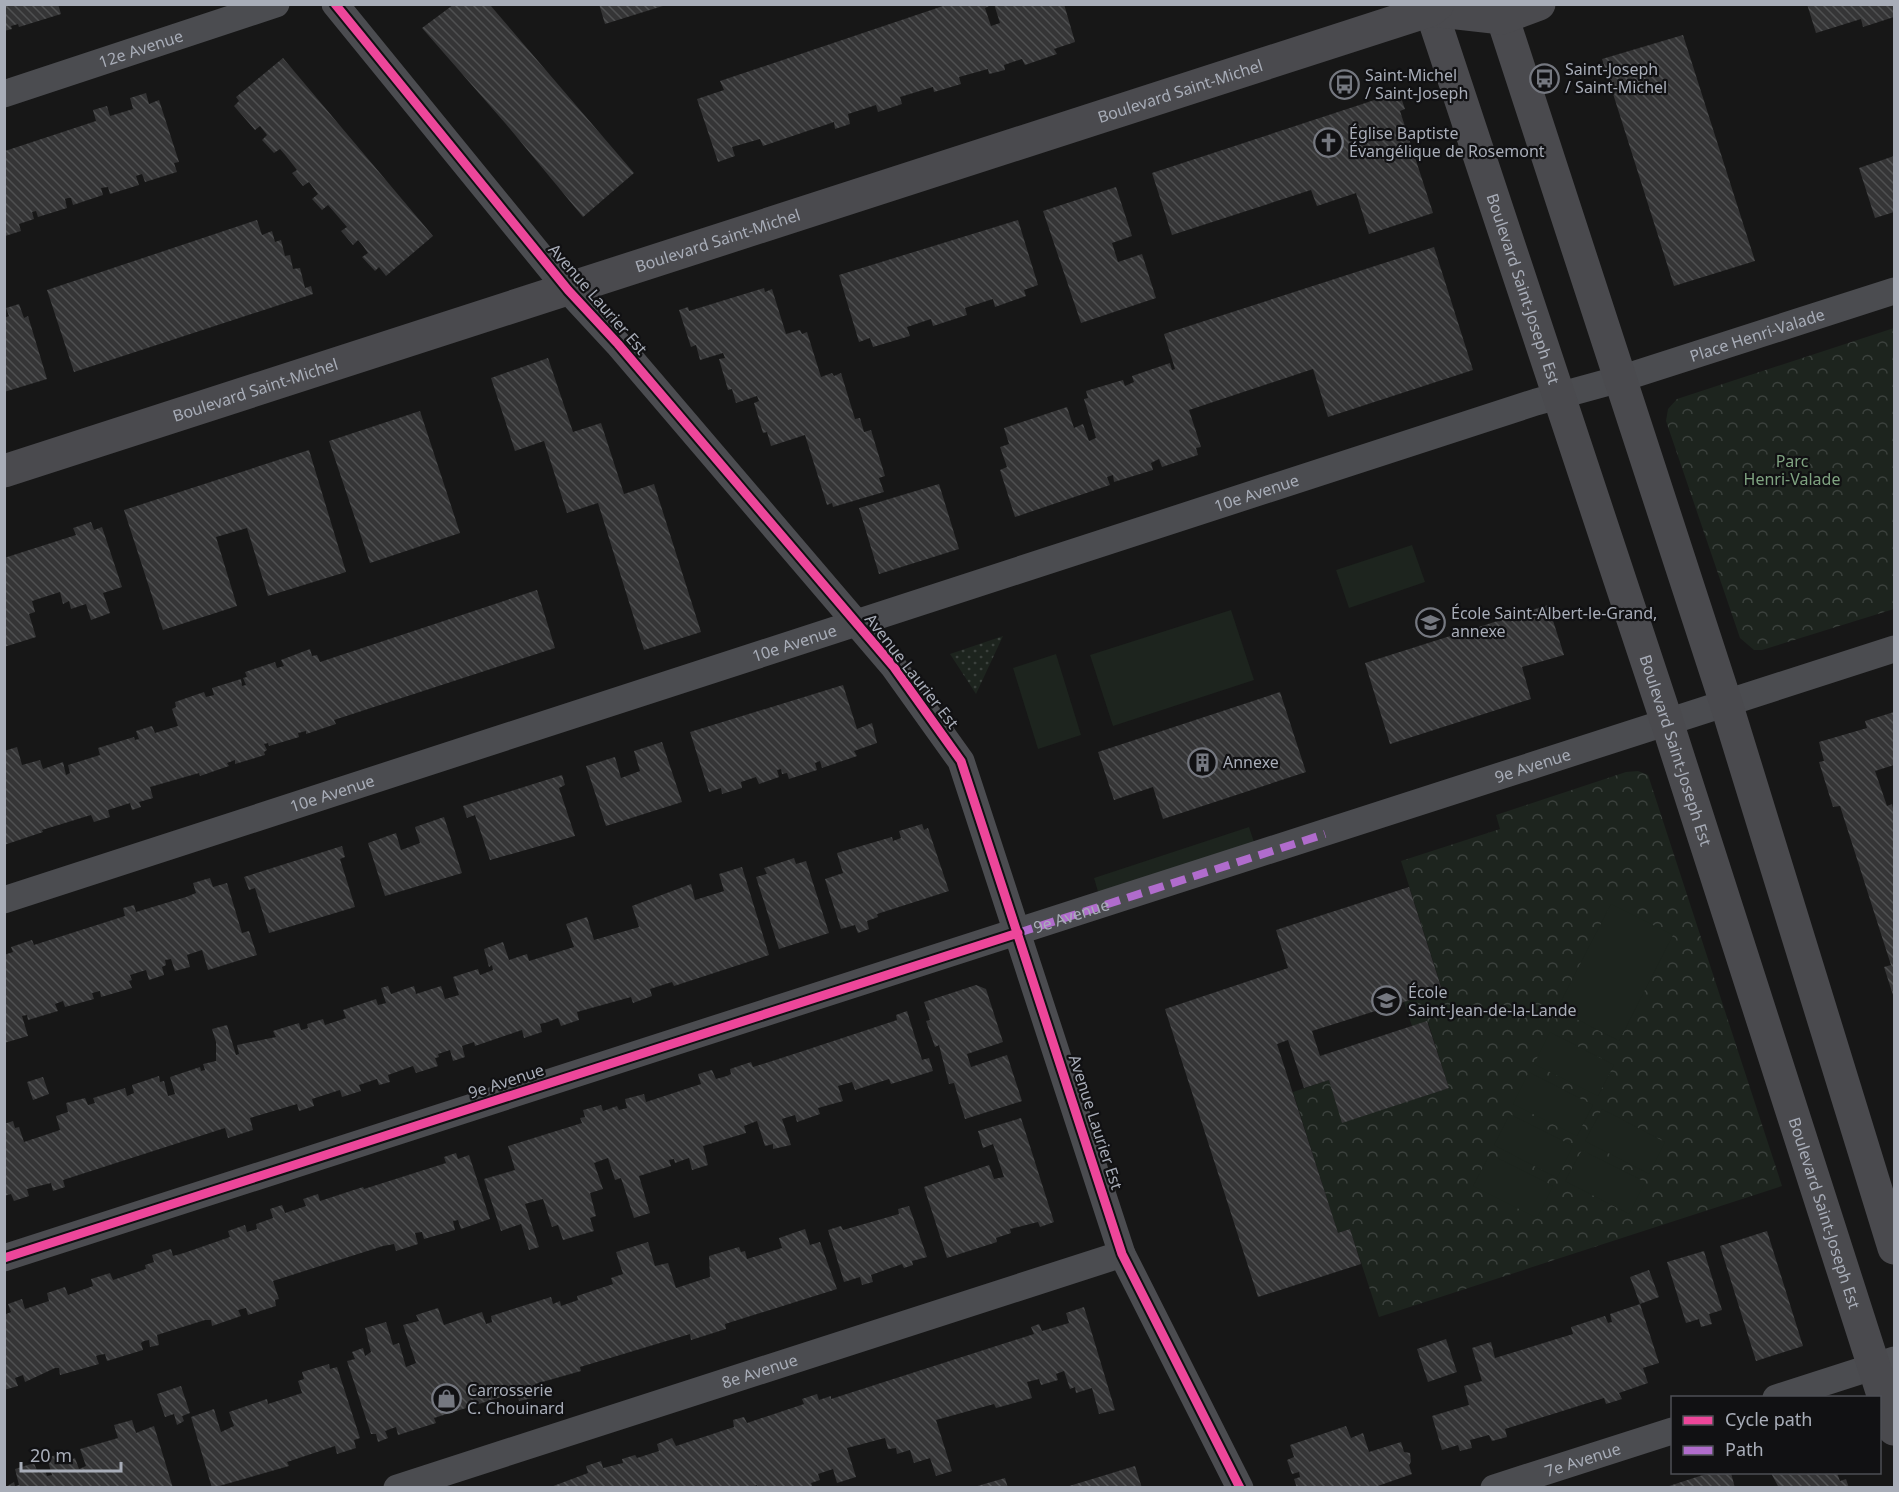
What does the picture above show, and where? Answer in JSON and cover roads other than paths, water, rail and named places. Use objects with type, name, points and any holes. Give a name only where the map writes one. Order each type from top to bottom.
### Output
[{"type":"main road","name":"Boulevard Saint-Michel","points":[[4,471],[568,290],[1432,6],[1500,11],[1539,4]]},
{"type":"main road","name":"Boulevard Saint-Joseph Est","points":[[1432,6],[1557,396],[1884,1363],[1894,1430]]},
{"type":"main road","points":[[1500,11],[1725,703],[1894,1248]]},
{"type":"street","name":"12e Avenue","points":[[4,94],[276,4]]},
{"type":"street","name":"Avenue Laurier Est","points":[[335,4],[568,290],[618,344],[893,666],[961,761],[1122,1254],[1240,1488]]},
{"type":"street","name":"Place Henri-Valade","points":[[1620,379],[1894,291]]},
{"type":"street","name":"10e Avenue","points":[[4,900],[1557,396],[1620,379]]},
{"type":"street","points":[[1725,703],[1894,649]]},
{"type":"street","name":"9e Avenue","points":[[4,1258],[1018,933],[1725,703]]},
{"type":"street","name":"8e Avenue","points":[[397,1488],[1122,1254]]},
{"type":"street","points":[[1782,1396],[1884,1363]]},
{"type":"street","name":"7e Avenue","points":[[1494,1488],[1671,1431]]},
{"type":"place","name":"Saint-Joseph / Saint-Michel","points":[[1544,78]]},
{"type":"place","name":"Saint-Michel / Saint-Joseph","points":[[1344,84]]},
{"type":"place","name":"Église Baptiste Évangélique de Rosemont","points":[[1328,142]]},
{"type":"place","name":"École Saint-Albert-le-Grand, annexe","points":[[1430,622]]},
{"type":"place","name":"Annexe","points":[[1202,762]]},
{"type":"place","name":"École Saint-Jean-de-la-Lande","points":[[1387,1001]]},
{"type":"place","name":"Carrosserie C. Chouinard","points":[[446,1399]]},
{"type":"park label","name":"Parc Henri-Valade","points":[[1792,470]]}]
